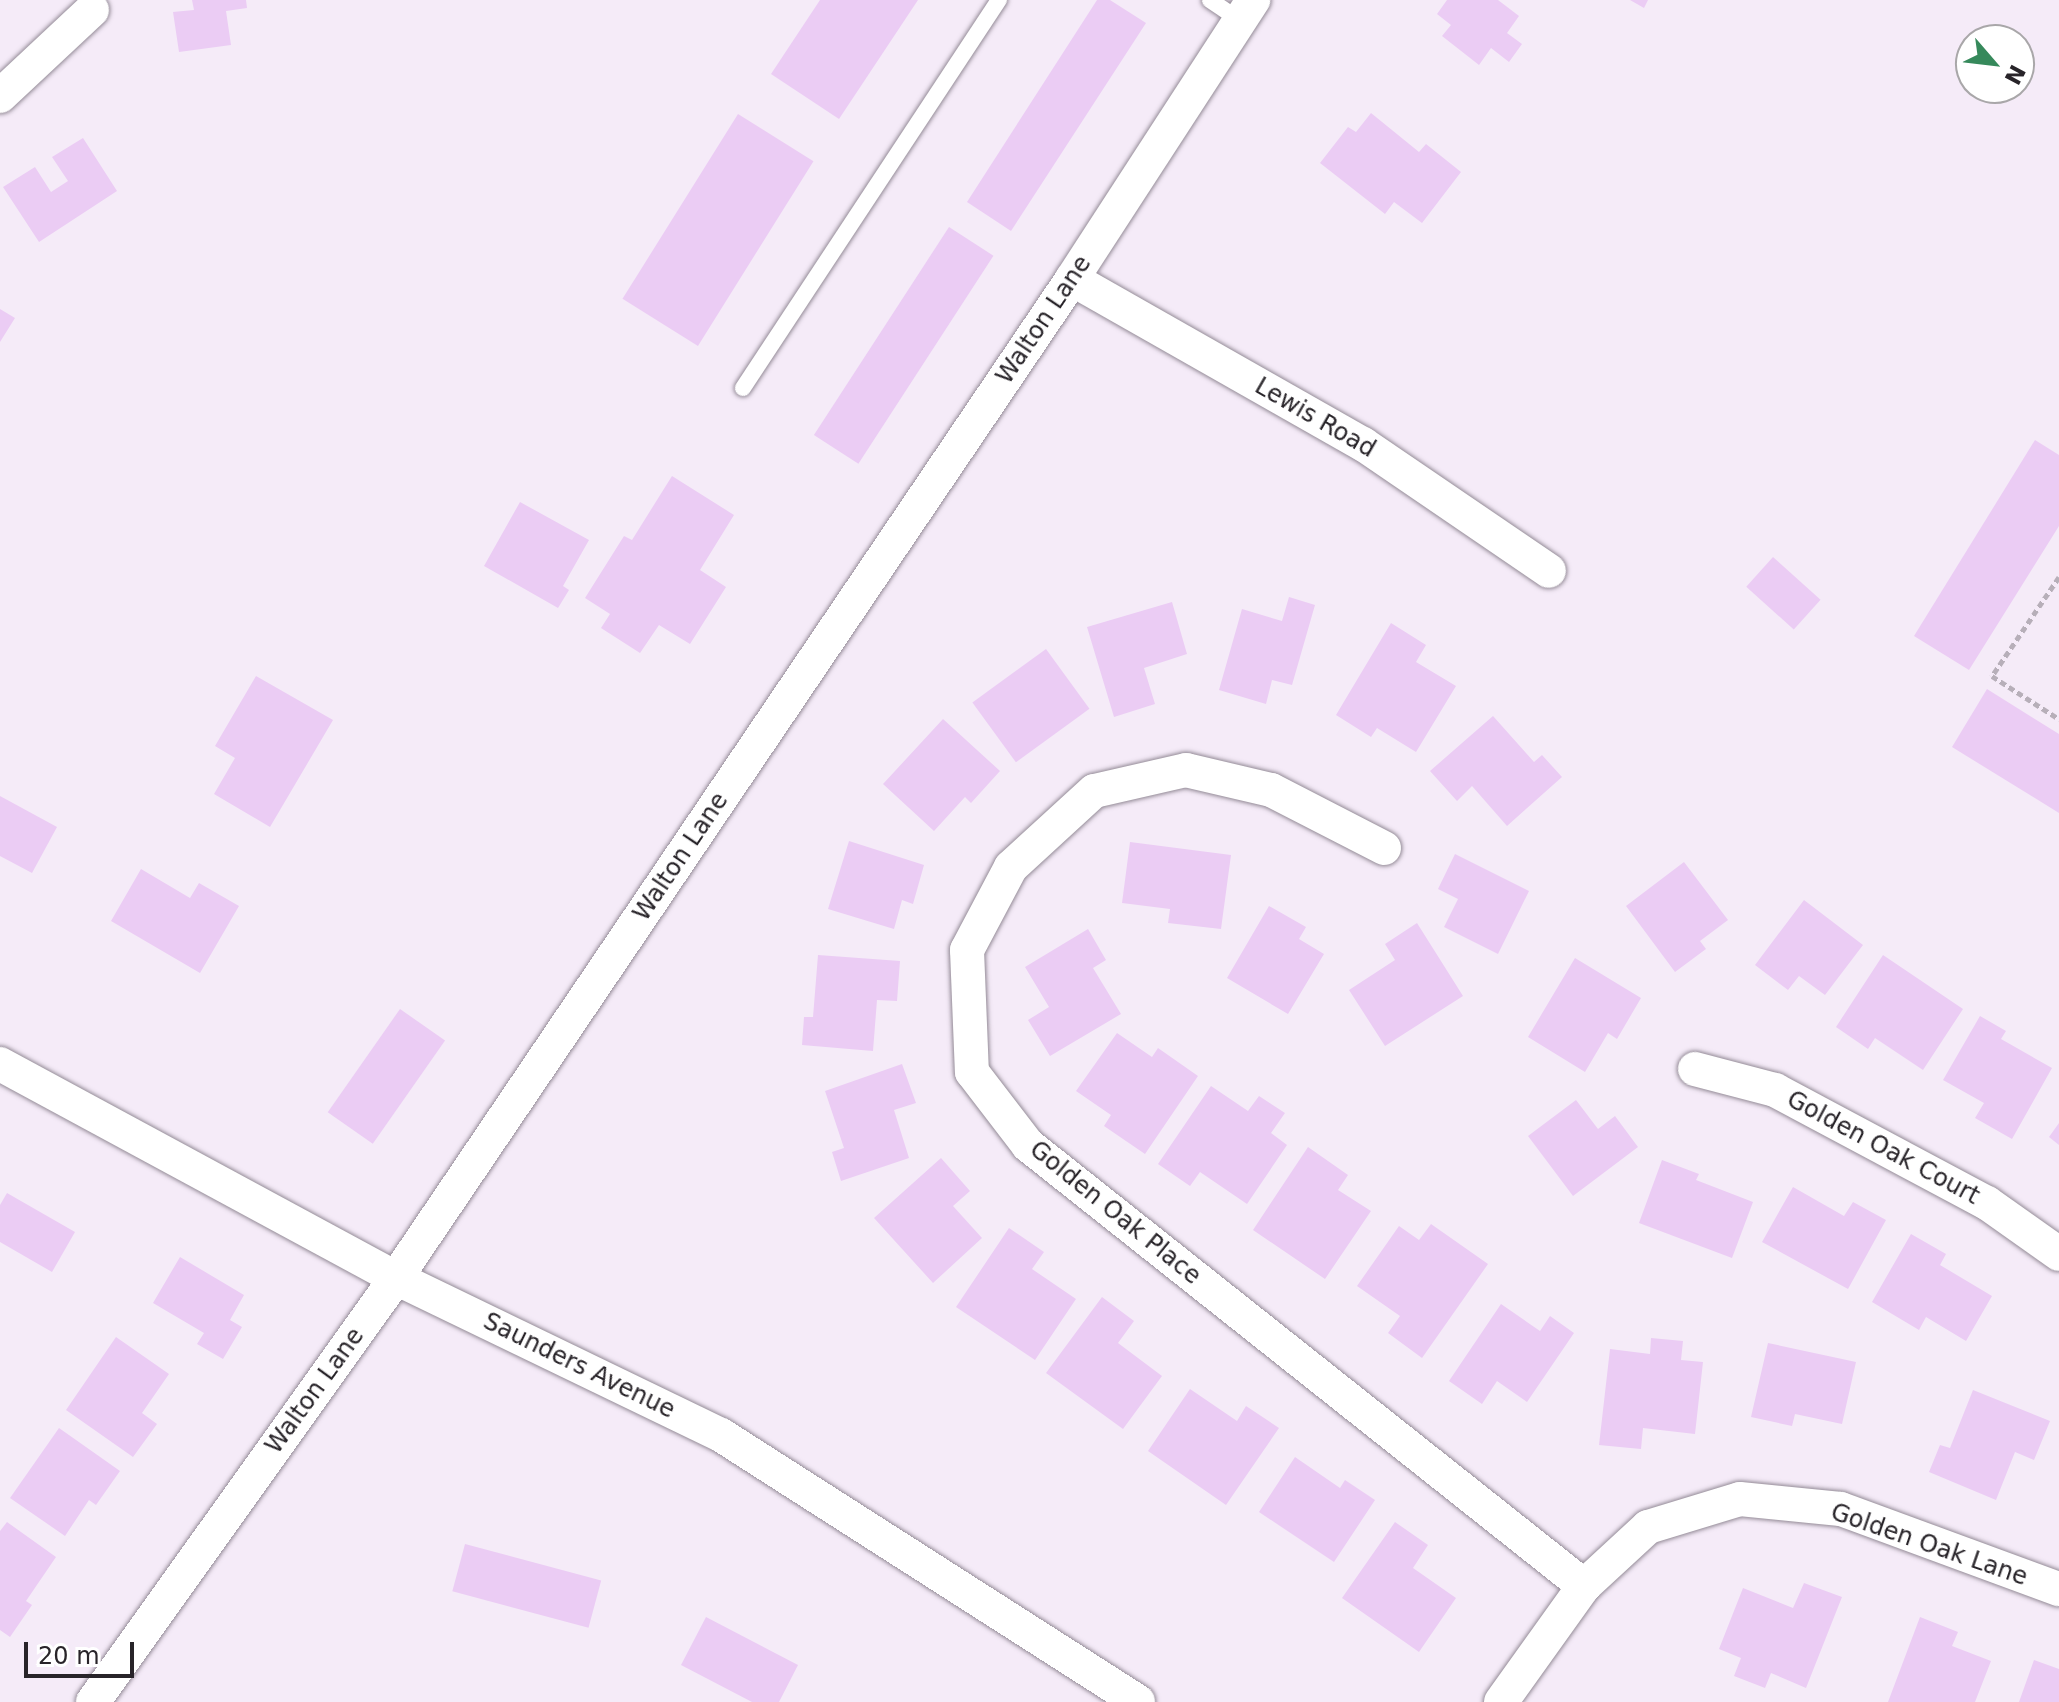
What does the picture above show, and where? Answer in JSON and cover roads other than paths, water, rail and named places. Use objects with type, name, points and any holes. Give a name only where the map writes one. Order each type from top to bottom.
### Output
[{"type":"street","points":[[0,96],[92,10]]},
{"type":"street","name":"Walton Lane","points":[[93,1702],[396,1278],[1072,279],[1247,10]]},
{"type":"street","name":"Lewis Road","points":[[1072,279],[1363,444],[1549,571]]},
{"type":"street","name":"Golden Oak Place","points":[[1384,848],[1271,790],[1186,770],[1094,791],[1011,867],[967,950],[972,1072],[1028,1145],[1584,1586]]},
{"type":"street","name":"Saunders Avenue","points":[[0,1064],[396,1278],[721,1435],[1138,1702]]},
{"type":"street","name":"Golden Oak Court","points":[[1695,1069],[1775,1090],[1987,1203],[2059,1254]]},
{"type":"street","name":"Golden Oak Lane","points":[[1501,1702],[1584,1586],[1648,1527],[1740,1499],[1841,1509],[2056,1580]]},
{"type":"lane","points":[[743,388],[999,0]]},
{"type":"lane","points":[[1210,0],[1247,10]]}]
